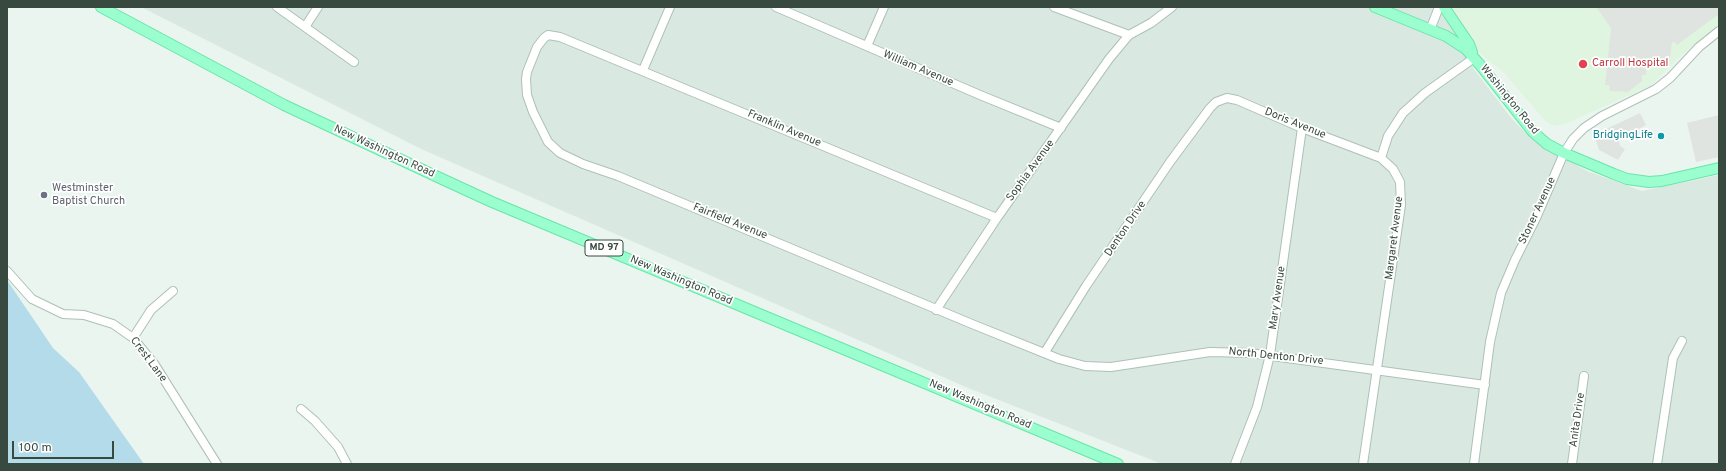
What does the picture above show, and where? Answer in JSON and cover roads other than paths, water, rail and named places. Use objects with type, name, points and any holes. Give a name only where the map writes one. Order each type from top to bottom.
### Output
[{"type":"main road","name":"New Washington Road","points":[[101,7],[284,105],[470,192],[1118,464]]},
{"type":"main road","name":"Washington Road","points":[[1376,7],[1456,42],[1474,58],[1536,135],[1547,144],[1564,153],[1614,174],[1649,182],[1719,168]]},
{"type":"main road","points":[[1444,7],[1469,44],[1474,58]]},
{"type":"street","points":[[277,7],[354,62]]},
{"type":"street","points":[[305,27],[318,7]]},
{"type":"street","points":[[643,70],[670,7]]},
{"type":"street","name":"William Avenue","points":[[776,7],[1061,128]]},
{"type":"street","points":[[867,46],[884,7]]},
{"type":"street","points":[[1054,7],[1129,35]]},
{"type":"street","name":"Sophia Avenue","points":[[936,310],[997,218],[1109,59],[1129,35],[1172,7]]},
{"type":"street","points":[[1430,30],[1439,7]]},
{"type":"street","name":"Stoner Avenue","points":[[1474,464],[1490,342],[1501,293],[1564,153],[1573,138],[1584,128],[1602,116],[1656,89],[1670,78],[1699,46],[1719,31]]},
{"type":"street","name":"Fairfield Avenue","points":[[570,40],[553,35],[548,35],[544,38],[538,47],[526,79],[527,94],[533,112],[548,142],[560,153],[936,310],[1045,352]]},
{"type":"street","name":"Franklin Avenue","points":[[570,40],[997,218]]},
{"type":"street","points":[[1381,158],[1388,136],[1403,113],[1425,93],[1474,58]]},
{"type":"street","name":"Doris Avenue","points":[[1210,108],[1219,101],[1227,98],[1237,100],[1302,128],[1381,158]]},
{"type":"street","name":"Denton Drive","points":[[1045,352],[1086,286],[1170,162],[1210,108]]},
{"type":"street","name":"Mary Avenue","points":[[1235,464],[1257,407],[1270,355],[1302,128]]},
{"type":"street","name":"Margaret Avenue","points":[[1363,464],[1401,194],[1401,188],[1397,175],[1388,162],[1381,158]]},
{"type":"street","name":"Crest Lane","points":[[7,271],[32,298],[62,314],[84,315],[113,324],[133,338],[155,365],[218,464]]},
{"type":"street","points":[[133,338],[150,310],[173,291]]},
{"type":"street","points":[[1657,464],[1672,358],[1682,341]]},
{"type":"street","name":"North Denton Drive","points":[[1045,352],[1071,362],[1099,367],[1132,365],[1210,352],[1250,352],[1485,385]]},
{"type":"street","name":"Anita Drive","points":[[1572,464],[1584,376]]},
{"type":"street","points":[[301,409],[315,421],[338,447],[347,464]]},
{"type":"place","name":"Carroll Hospital","points":[[1583,64]]},
{"type":"place","name":"BridgingLife","points":[[1661,136]]},
{"type":"place","name":"Westminster Baptist Church","points":[[44,195]]}]
